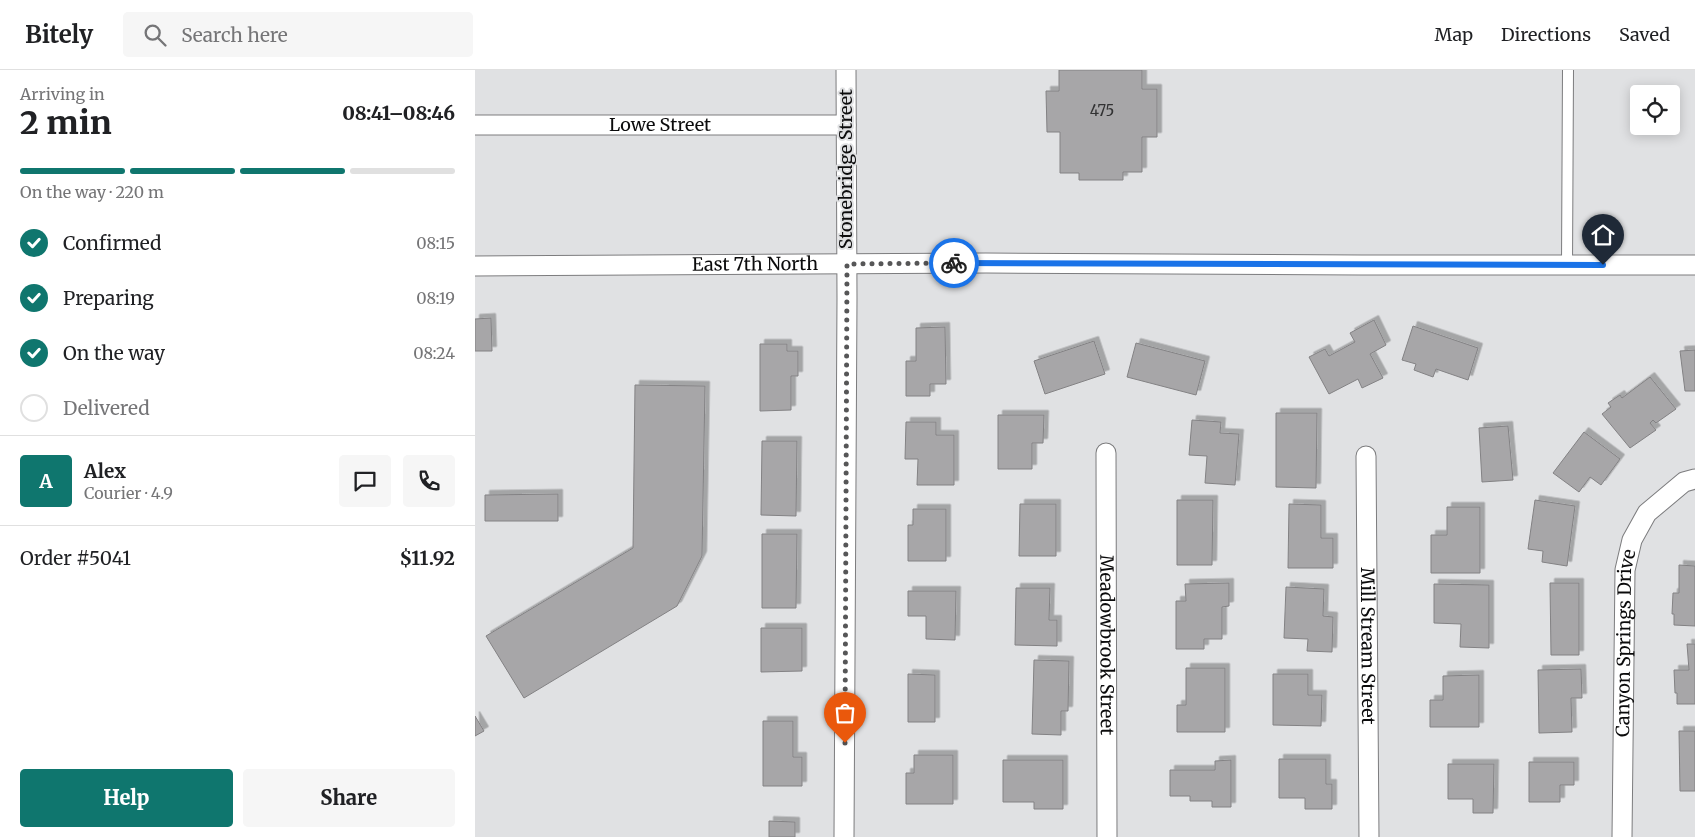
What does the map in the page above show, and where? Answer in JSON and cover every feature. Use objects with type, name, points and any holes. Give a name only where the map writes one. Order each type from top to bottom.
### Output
[{"type":"street","name":"Stonebridge Street","points":[[844,837],[847,264],[846,70]]},
{"type":"street","name":"Lowe Street","points":[[475,125],[846,125]]},
{"type":"street","name":"East 7th North","points":[[475,266],[847,264],[1695,265]]},
{"type":"street","name":"Meadowbrook Street","points":[[1106,453],[1107,837]]},
{"type":"street","name":"Mill Stream Street","points":[[1366,456],[1369,837]]},
{"type":"street","name":"Canyon Springs Drive","points":[[1622,837],[1625,570],[1631,540],[1647,513],[1684,482],[1695,479]]},
{"type":"lane","points":[[1567,265],[1568,70]]},
{"type":"building","points":[[1059,70],[1142,70],[1142,89],[1157,89],[1157,137],[1142,137],[1142,172],[1123,172],[1123,180],[1079,180],[1079,173],[1060,173],[1060,132],[1047,132],[1046,91],[1059,91]]},
{"type":"building","points":[[491,318],[492,351],[475,351],[475,319]]},
{"type":"building","points":[[1374,320],[1386,345],[1370,354],[1383,378],[1362,388],[1358,379],[1329,394],[1309,357],[1325,349],[1329,356],[1355,342],[1350,333]]},
{"type":"building","points":[[1413,326],[1478,348],[1468,380],[1436,369],[1433,377],[1414,370],[1416,364],[1402,360]]},
{"type":"building","points":[[945,327],[946,384],[930,384],[930,396],[906,396],[906,361],[916,361],[916,328]]},
{"type":"building","points":[[1094,341],[1105,374],[1045,394],[1034,361]]},
{"type":"building","points":[[1136,343],[1205,361],[1196,395],[1127,377]]},
{"type":"building","points":[[760,344],[787,344],[787,351],[798,351],[798,376],[791,376],[791,410],[760,411]]},
{"type":"building","points":[[1695,350],[1695,391],[1685,391],[1680,351]]},
{"type":"building","points":[[1650,377],[1676,409],[1656,423],[1653,420],[1650,423],[1656,430],[1630,448],[1602,414],[1611,407],[1608,403],[1620,395],[1622,398]]},
{"type":"building","points":[[635,385],[705,386],[702,556],[677,606],[524,698],[486,636],[633,548]]},
{"type":"building","points":[[1276,413],[1317,413],[1316,488],[1276,487]]},
{"type":"building","points":[[998,415],[1044,415],[1043,443],[1032,443],[1032,469],[998,469]]},
{"type":"building","points":[[1192,420],[1221,422],[1220,433],[1239,434],[1235,485],[1205,483],[1207,456],[1189,455]]},
{"type":"building","points":[[906,422],[936,422],[936,435],[954,435],[954,485],[917,485],[918,459],[905,459]]},
{"type":"building","points":[[1508,426],[1513,480],[1482,482],[1479,428]]},
{"type":"building","points":[[1584,432],[1620,459],[1601,485],[1590,477],[1579,492],[1553,473]]},
{"type":"building","points":[[762,441],[797,441],[796,516],[761,515]]},
{"type":"building","points":[[558,494],[558,521],[485,521],[485,495]]},
{"type":"building","points":[[1177,500],[1213,500],[1212,565],[1177,565]]},
{"type":"building","points":[[1535,500],[1575,506],[1567,566],[1542,562],[1543,551],[1528,549]]},
{"type":"building","points":[[1020,504],[1056,504],[1056,556],[1019,556]]},
{"type":"building","points":[[1289,504],[1321,505],[1321,538],[1333,538],[1333,568],[1288,568]]},
{"type":"building","points":[[1447,507],[1480,507],[1480,573],[1431,573],[1431,535],[1447,535]]},
{"type":"building","points":[[913,509],[946,509],[946,561],[908,561],[908,525],[913,525]]},
{"type":"building","points":[[762,534],[797,534],[796,608],[762,608]]},
{"type":"building","points":[[1679,565],[1695,566],[1695,626],[1674,625],[1674,614],[1672,614],[1673,593],[1679,593]]},
{"type":"building","points":[[1229,583],[1229,606],[1222,607],[1222,639],[1204,639],[1204,649],[1176,649],[1176,601],[1186,601],[1185,584]]},
{"type":"building","points":[[1550,583],[1579,583],[1579,655],[1551,655]]},
{"type":"building","points":[[1434,584],[1489,585],[1489,648],[1460,647],[1461,624],[1434,623]]},
{"type":"building","points":[[1286,587],[1324,589],[1323,616],[1333,617],[1332,652],[1307,651],[1308,639],[1284,638]]},
{"type":"building","points":[[1016,588],[1050,588],[1049,620],[1057,620],[1057,646],[1015,645]]},
{"type":"building","points":[[908,591],[956,591],[955,640],[926,639],[926,616],[908,616]]},
{"type":"building","points":[[761,628],[802,628],[802,671],[761,672]]},
{"type":"building","points":[[1687,644],[1695,644],[1695,704],[1677,704],[1674,670],[1689,670]]},
{"type":"building","points":[[1034,660],[1069,661],[1068,711],[1061,711],[1061,735],[1032,734]]},
{"type":"building","points":[[1186,668],[1225,668],[1225,732],[1177,732],[1177,705],[1186,705]]},
{"type":"building","points":[[1581,669],[1582,698],[1571,698],[1572,732],[1539,733],[1538,670]]},
{"type":"building","points":[[908,674],[935,675],[935,722],[908,722]]},
{"type":"building","points":[[1273,674],[1308,674],[1308,695],[1322,695],[1321,726],[1273,725]]},
{"type":"building","points":[[1479,675],[1479,727],[1430,727],[1430,700],[1443,700],[1443,676]]},
{"type":"building","points":[[475,716],[484,731],[475,736]]},
{"type":"building","points":[[763,721],[793,721],[793,757],[802,757],[802,786],[763,786]]},
{"type":"building","points":[[1679,731],[1695,731],[1695,791],[1680,791]]},
{"type":"building","points":[[914,755],[953,755],[953,804],[906,804],[906,773],[914,773]]},
{"type":"building","points":[[1279,759],[1326,759],[1326,784],[1332,784],[1332,809],[1305,809],[1305,798],[1279,798]]},
{"type":"building","points":[[1003,760],[1063,760],[1063,809],[1034,809],[1034,802],[1003,802]]},
{"type":"building","points":[[1231,760],[1231,807],[1212,807],[1212,801],[1190,801],[1190,796],[1170,796],[1170,770],[1215,770],[1215,761]]},
{"type":"building","points":[[1529,762],[1574,762],[1574,785],[1560,785],[1560,802],[1529,802]]},
{"type":"building","points":[[1448,764],[1494,764],[1493,813],[1473,813],[1473,799],[1448,799]]},
{"type":"building","points":[[769,821],[795,822],[795,837],[769,837]]},
{"type":"way so far","points":[[845,743],[847,264],[954,263]]},
{"type":"route","points":[[954,263],[1603,265]]}]
